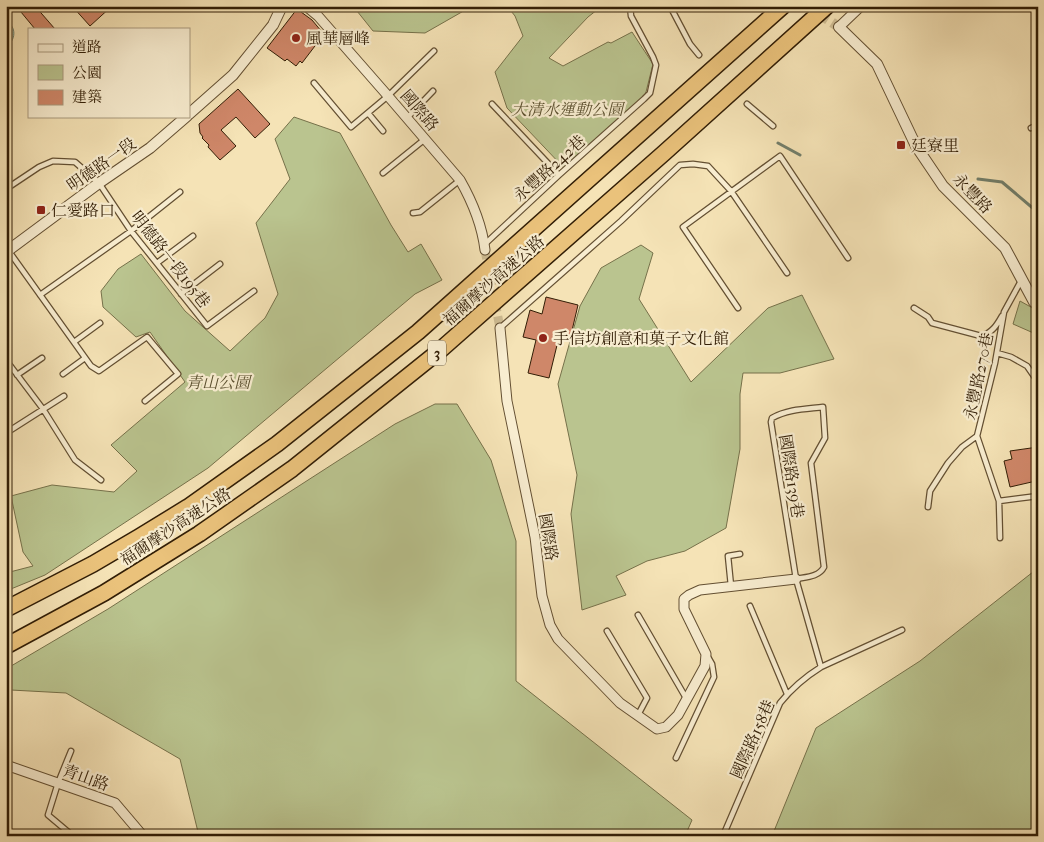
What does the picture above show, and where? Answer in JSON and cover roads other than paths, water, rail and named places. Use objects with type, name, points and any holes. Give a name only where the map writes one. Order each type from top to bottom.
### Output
[{"type":"highway","name":"福爾摩沙高速公路","points":[[6,609],[93,564],[148,532],[188,507],[277,444],[418,332],[783,6]]},
{"type":"highway","name":"福爾摩沙高速公路","points":[[6,646],[120,583],[199,534],[292,469],[438,352],[664,153],[827,6]]},
{"type":"street","name":"明德路一段","points":[[190,113],[233,74],[273,25],[282,6]]},
{"type":"street","name":"國際路","points":[[306,6],[318,16],[460,180],[475,211],[485,247]]},
{"type":"street","points":[[839,27],[861,6]]},
{"type":"street","points":[[936,6],[941,6]]},
{"type":"street","name":"永豐路","points":[[839,27],[877,64],[916,146],[943,186],[1005,248],[1034,302],[1038,305]]},
{"type":"street","name":"明德路一段","points":[[7,250],[98,183],[150,148],[185,118]]},
{"type":"street","name":"國際路","points":[[500,328],[506,401],[535,537],[542,596],[550,625],[558,639],[620,703],[657,729],[666,727],[678,715],[705,666],[706,654]]},
{"type":"street","points":[[706,654],[684,609],[684,599],[700,590],[796,579]]},
{"type":"street","name":"青山路","points":[[6,765],[115,803],[143,836]]},
{"type":"lane","name":"永豐路242巷","points":[[485,247],[558,176],[644,100],[650,92],[656,65],[631,16],[630,6]]},
{"type":"lane","points":[[670,6],[690,44],[699,55]]},
{"type":"lane","points":[[314,83],[352,127],[388,96],[434,50]]},
{"type":"lane","points":[[407,118],[433,91]]},
{"type":"lane","points":[[492,104],[558,176]]},
{"type":"lane","points":[[747,104],[773,126]]},
{"type":"lane","points":[[368,113],[383,131]]},
{"type":"lane","points":[[1031,128],[1038,125]]},
{"type":"lane","points":[[383,173],[425,138]]},
{"type":"lane","points":[[738,308],[683,227],[780,156],[848,258]]},
{"type":"lane","name":"明德路一段195巷","points":[[6,189],[39,167],[54,161],[75,162],[98,183],[131,230],[207,326],[254,291]]},
{"type":"lane","points":[[500,328],[680,165],[708,166],[731,191],[787,273]]},
{"type":"lane","points":[[413,213],[420,212],[460,180]]},
{"type":"lane","points":[[40,295],[131,230],[180,192]]},
{"type":"lane","points":[[157,264],[193,236]]},
{"type":"lane","points":[[7,250],[91,366],[99,371],[147,336],[178,374],[145,400]]},
{"type":"lane","points":[[181,294],[220,264]]},
{"type":"lane","name":"永豐路270巷","points":[[1000,538],[999,501],[977,436],[995,363],[1004,312],[1022,280]]},
{"type":"lane","points":[[914,308],[928,317],[932,323],[981,336],[991,332],[998,324],[1004,312]]},
{"type":"lane","points":[[74,342],[100,323]]},
{"type":"lane","points":[[997,353],[1011,357],[1027,366],[1038,382]]},
{"type":"lane","points":[[17,375],[42,358]]},
{"type":"lane","points":[[63,374],[85,358]]},
{"type":"lane","points":[[6,360],[42,409],[75,460],[101,480]]},
{"type":"lane","points":[[6,433],[64,396]]},
{"type":"lane","name":"國際路139巷","points":[[824,407],[825,438],[811,463],[824,567],[822,572],[796,579],[771,422],[772,418],[791,411],[824,407]]},
{"type":"lane","points":[[928,507],[930,491],[948,463],[962,447],[977,436]]},
{"type":"lane","points":[[999,501],[1038,496]]},
{"type":"lane","points":[[732,586],[728,556],[740,554]]},
{"type":"lane","points":[[796,579],[821,667]]},
{"type":"lane","points":[[750,606],[787,694]]},
{"type":"lane","points":[[638,615],[686,700]]},
{"type":"lane","name":"國際路158巷","points":[[723,836],[780,703],[787,694],[805,677],[821,667],[902,630]]},
{"type":"lane","points":[[607,631],[648,698],[638,716]]},
{"type":"lane","points":[[676,758],[714,677],[712,664],[706,654]]},
{"type":"lane","points":[[71,752],[58,783],[48,815],[73,836]]},
{"type":"waterway","points":[[778,143],[800,155]]},
{"type":"waterway","points":[[978,179],[1002,182],[1035,210],[1038,210]]},
{"type":"tunnel","points":[[807,6],[839,27]]},
{"type":"tunnel","points":[[485,250],[500,328]]},
{"type":"place","name":"風華層峰","points":[[296,38]]},
{"type":"place","name":"廷寮里","points":[[901,145]]},
{"type":"place","name":"仁愛路口","points":[[41,210]]},
{"type":"place","name":"手信坊創意和菓子文化館","points":[[543,338]]},
{"type":"park label","name":"大清水運動公園","points":[[567,109]]},
{"type":"park label","name":"青山公園","points":[[218,382]]}]
